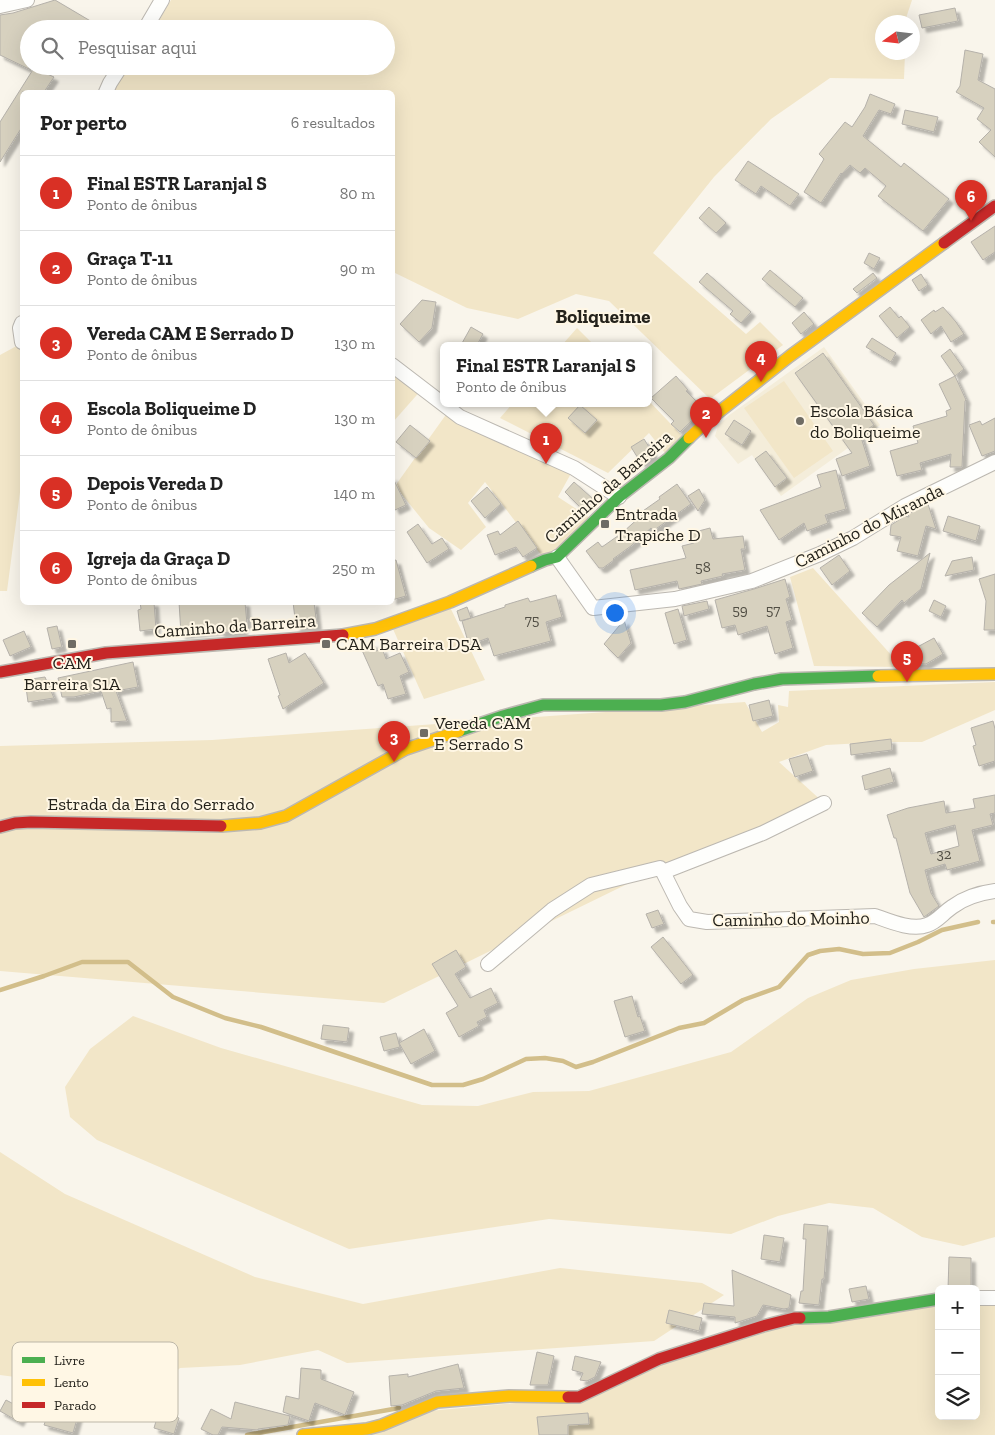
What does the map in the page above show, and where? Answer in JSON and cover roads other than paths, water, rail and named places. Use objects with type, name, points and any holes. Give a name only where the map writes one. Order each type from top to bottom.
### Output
[{"type":"street","points":[[0,6],[27,0]]},
{"type":"street","points":[[150,20],[162,0]]},
{"type":"street","points":[[107,90],[115,75]]},
{"type":"street","name":"Caminho da Barreira","points":[[0,672],[106,652],[345,635],[375,630],[450,602],[544,560],[557,557],[619,497],[669,458],[705,423],[790,356],[995,206]]},
{"type":"street","points":[[395,366],[440,402]]},
{"type":"street","points":[[446,407],[460,418],[574,468],[619,497]]},
{"type":"street","name":"Caminho do Miranda","points":[[557,557],[593,608],[675,599],[752,581],[820,554],[845,542],[905,506],[995,462]]},
{"type":"street","name":"Estrada da Eira do Serrado","points":[[0,827],[15,823],[31,822],[230,826],[260,823],[286,816],[406,749],[503,716],[543,705],[661,705],[685,702],[754,684],[791,678],[995,674]]},
{"type":"street","points":[[488,964],[552,910],[591,885],[660,868],[663,872],[763,834],[824,803]]},
{"type":"street","name":"Caminho do Moinho","points":[[663,872],[680,906],[689,919],[707,922],[875,916],[900,925],[927,926],[952,906],[968,898],[995,891]]},
{"type":"street","points":[[980,1298],[995,1298]]},
{"type":"street","points":[[303,1435],[367,1429],[382,1425],[437,1402],[509,1396],[579,1397],[659,1359],[763,1326],[794,1318],[829,1317],[935,1300]]},
{"type":"waterway","points":[[0,990],[82,962],[128,962],[173,997],[225,1018],[261,1027],[432,1085],[463,1085],[483,1079],[526,1059],[545,1058],[563,1061],[576,1067],[679,1028],[704,1023],[743,1000],[779,987],[808,955],[820,951],[839,949],[863,954],[890,953],[942,930],[978,922]]},
{"type":"waterway","points":[[247,1435],[399,1408]]},
{"type":"place","name":"Igreja da Graça D","points":[[971,221]]},
{"type":"place","name":"Escola Boliqueime D","points":[[761,382]]},
{"type":"place","name":"Escola Básica do Boliqueime","points":[[800,421]]},
{"type":"place","name":"Graça T-11","points":[[706,438]]},
{"type":"place","name":"Final ESTR Laranjal S","points":[[546,464]]},
{"type":"place","name":"Entrada Trapiche D","points":[[605,524]]},
{"type":"place","name":"CAM Barreira S1A","points":[[72,644]]},
{"type":"place","name":"CAM Barreira D5A","points":[[326,644]]},
{"type":"place","name":"Depois Vereda D","points":[[907,682]]},
{"type":"place","name":"Vereda CAM E Serrado S","points":[[424,733]]},
{"type":"place","name":"Vereda CAM E Serrado D","points":[[394,762]]},
{"type":"district","name":"Boliqueime","points":[[603,316]]}]
